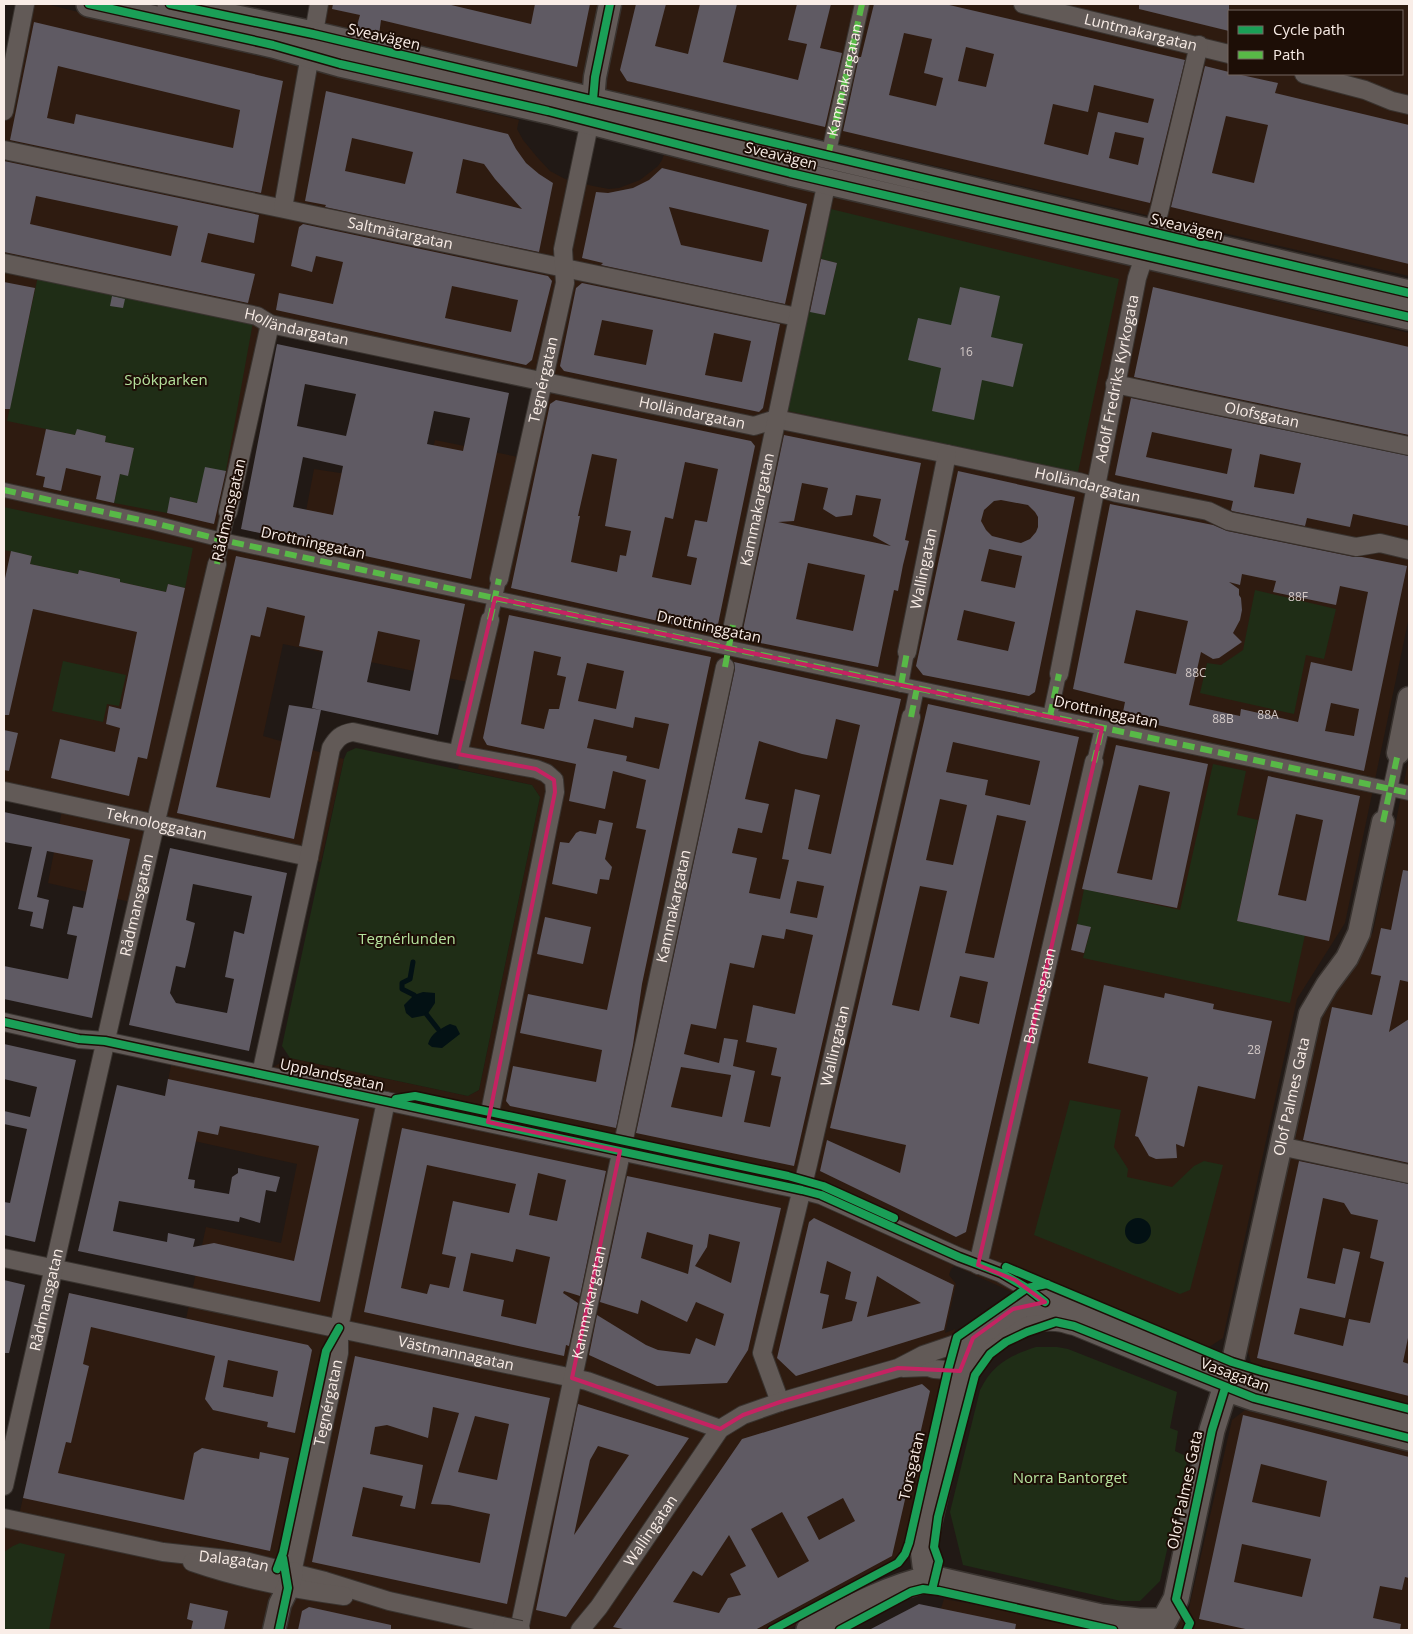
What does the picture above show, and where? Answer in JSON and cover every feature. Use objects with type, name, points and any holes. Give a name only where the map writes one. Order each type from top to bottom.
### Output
[{"type":"main road","name":"Sveavägen","points":[[89,4],[273,46],[312,45]]},
{"type":"main road","name":"Sveavägen","points":[[170,4],[312,45],[592,111],[828,156],[1409,317]]},
{"type":"main road","name":"Sveavägen","points":[[592,111],[827,182],[1409,294]]},
{"type":"main road","name":"Vasagatan","points":[[960,1371],[962,1359],[973,1338],[1013,1309],[1025,1304],[1045,1302],[1061,1307],[1228,1379],[1254,1398],[1409,1438]]},
{"type":"main road","points":[[931,1578],[925,1565],[923,1548],[951,1426],[960,1371]]},
{"type":"main road","name":"Vasagatan","points":[[1228,1379],[1275,1385],[1409,1418]]},
{"type":"main road","name":"Olof Palmes Gata","points":[[1168,1625],[1176,1599],[1212,1430],[1228,1379]]},
{"type":"main road","points":[[876,1596],[923,1548]]},
{"type":"main road","points":[[809,1630],[876,1596],[907,1583],[931,1578],[1100,1617],[1168,1625]]},
{"type":"street","points":[[4,110],[25,4]]},
{"type":"street","points":[[283,208],[319,4]]},
{"type":"street","name":"Tegnérgatan","points":[[458,754],[495,598],[565,283],[563,249],[592,111],[595,77],[610,4]]},
{"type":"street","name":"Kammakargatan","points":[[828,156],[862,4]]},
{"type":"street","name":"Luntmakargatan","points":[[1023,4],[1199,45],[1228,54]]},
{"type":"street","name":"Adolf Fredriks Kyrkogata","points":[[1050,716],[1137,278],[1159,212],[1199,45]]},
{"type":"street","points":[[1308,75],[1365,90],[1392,101],[1409,105]]},
{"type":"street","name":"Saltmätargatan","points":[[4,150],[797,317]]},
{"type":"street","name":"Kammakargatan","points":[[514,1629],[572,1378],[827,182]]},
{"type":"street","name":"Holländargatan","points":[[4,263],[257,316],[270,324],[754,426],[776,419],[1208,511],[1229,521],[1356,547],[1380,543],[1409,550]]},
{"type":"street","name":"Rådmansgatan","points":[[4,1486],[155,824],[217,564],[270,324]]},
{"type":"street","name":"Olofsgatan","points":[[1116,384],[1409,446]]},
{"type":"street","name":"Wallingatan","points":[[901,684],[947,454]]},
{"type":"street","name":"Drottninggatan","points":[[4,490],[154,522],[222,540],[1409,793]]},
{"type":"street","name":"Wallingatan","points":[[780,1402],[762,1353],[802,1190],[917,688]]},
{"type":"street","name":"Olof Palmes Gata","points":[[1228,1379],[1310,1014],[1327,985],[1347,958],[1359,933],[1409,698]]},
{"type":"street","name":"Barnhusgatan","points":[[978,1265],[1102,728]]},
{"type":"street","points":[[261,1074],[331,748],[337,738],[353,732],[536,769],[546,773],[554,780],[555,792],[488,1122]]},
{"type":"street","name":"Teknologgatan","points":[[4,792],[309,857]]},
{"type":"street","name":"Upplandsgatan","points":[[4,1022],[79,1039],[105,1041],[488,1122],[821,1195],[978,1265],[1002,1273],[1045,1302]]},
{"type":"street","name":"Tegnérgatan","points":[[259,1630],[282,1578],[339,1353],[339,1328],[386,1101]]},
{"type":"street","points":[[1280,1146],[1409,1174]]},
{"type":"street","name":"Västmannagatan","points":[[4,1258],[587,1381],[720,1429]]},
{"type":"street","name":"Vasagatan","points":[[960,1371],[988,1347],[1016,1330],[1038,1322],[1056,1322],[1228,1379]]},
{"type":"street","points":[[720,1429],[744,1415],[780,1402],[898,1368],[923,1355],[973,1338]]},
{"type":"street","points":[[898,1368],[928,1367],[960,1371]]},
{"type":"street","name":"Wallingatan","points":[[580,1630],[599,1607],[720,1429]]},
{"type":"street","name":"Dalagatan","points":[[4,1518],[163,1552],[245,1561],[282,1578]]},
{"type":"street","name":"Dalagatan","points":[[163,1552],[226,1574],[282,1578],[514,1629]]},
{"type":"street","name":"Tegnérgatan","points":[[274,1630],[280,1604],[282,1578]]},
{"type":"street","name":"Tegnérgatan","points":[[282,1578],[290,1607],[285,1630]]},
{"type":"highlighted area","points":[[495,598],[1102,728],[978,1265],[1015,1280],[1045,1302],[1013,1309],[973,1338],[960,1371],[898,1368],[780,1402],[743,1415],[720,1429],[572,1378],[620,1151],[488,1122],[555,792],[554,780],[536,769],[458,754]]},
{"type":"shaded area","points":[[25,4],[46,4],[519,120],[517,129],[523,140],[550,171],[565,179],[593,186],[609,189],[619,188],[640,180],[658,166],[664,154],[1409,333],[1409,617],[1345,923],[1297,999],[1223,1338],[1209,1347],[1054,1285],[1012,1292],[955,1266],[951,1269],[949,1275],[956,1284],[945,1333],[955,1329],[946,1398],[917,1542],[899,1567],[788,1630],[4,1630],[4,1517],[18,1520],[69,1293],[186,1319],[206,1227],[281,1243],[297,1164],[158,1133],[173,1055],[262,1073],[290,1058],[468,1096],[479,1090],[540,797],[532,785],[458,769],[477,684],[283,644],[263,736],[344,759],[321,862],[156,826],[139,904],[48,883],[63,805],[4,792],[4,104]],"holes":[[[271,325],[539,384],[523,458],[435,440],[425,479],[372,467],[340,473],[314,469],[299,548],[226,533]]]},
{"type":"shaded area","points":[[320,4],[1409,4],[1409,276],[316,22]]},
{"type":"shaded area","points":[[1409,758],[1409,1405],[1252,1366],[1246,1345],[1319,1011],[1352,970],[1373,932]]},
{"type":"shaded area","points":[[423,992],[435,993],[435,1003],[427,1015],[412,1018],[406,1013],[404,1005],[414,995]]},
{"type":"shaded area","points":[[450,1024],[456,1026],[460,1034],[442,1048],[432,1047],[428,1044],[434,1034]]},
{"type":"shaded area","points":[[1138,1218],[1147,1222],[1151,1231],[1147,1240],[1138,1244],[1129,1240],[1125,1231],[1129,1222]]},
{"type":"shaded area","points":[[1245,1410],[1409,1450],[1409,1630],[1148,1630],[1188,1612],[1232,1420]]},
{"type":"shaded area","points":[[944,1599],[1118,1630],[934,1630]]},
{"type":"green space","points":[[831,209],[1119,279],[1078,472],[788,411],[809,311],[825,315],[837,263],[821,259]]},
{"type":"green space","name":"Spökparken","points":[[38,276],[253,322],[226,471],[197,503],[171,497],[167,513],[114,503],[120,474],[128,475],[134,448],[105,442],[106,436],[77,430],[75,435],[7,421]]},
{"type":"green space","points":[[4,507],[193,548],[185,588],[168,584],[166,592],[120,582],[120,579],[79,570],[78,574],[30,564],[32,556],[4,550]]},
{"type":"green space","points":[[1255,590],[1336,609],[1324,659],[1306,655],[1294,714],[1200,693],[1207,663],[1221,665],[1243,650]]},
{"type":"green space","points":[[63,661],[126,675],[119,706],[107,704],[103,722],[52,711]]},
{"type":"green space","name":"Tegnérlunden","points":[[356,748],[532,785],[540,797],[479,1090],[468,1096],[290,1058],[282,1046],[344,759],[347,752]]},
{"type":"green space","points":[[1213,764],[1246,771],[1237,815],[1258,820],[1237,921],[1305,935],[1290,1003],[1083,958],[1091,928],[1077,924],[1084,889],[1180,910]]},
{"type":"green space","points":[[1070,1100],[1121,1110],[1114,1147],[1128,1169],[1127,1177],[1172,1187],[1194,1166],[1204,1161],[1223,1165],[1190,1290],[1180,1294],[1034,1235]]},
{"type":"green space","name":"Norra Bantorget","points":[[1036,1347],[1068,1349],[1177,1392],[1170,1428],[1178,1431],[1175,1451],[1188,1457],[1160,1581],[1140,1601],[1121,1601],[963,1565],[950,1512],[980,1390],[996,1367],[1018,1354]]},
{"type":"green space","points":[[20,1543],[65,1554],[49,1630],[4,1630],[4,1552]]},
{"type":"building","points":[[333,4],[447,4],[531,24],[535,4],[590,4],[577,67],[381,20],[379,35],[356,29],[360,15],[332,9]]},
{"type":"building","points":[[636,4],[666,4],[655,46],[688,54],[700,4],[737,4],[723,62],[798,80],[807,44],[788,40],[797,4],[831,4],[820,48],[842,53],[825,127],[627,81],[620,70]]},
{"type":"building","points":[[874,4],[945,4],[1185,60],[1150,203],[843,131],[859,57],[861,57]],"holes":[[[904,33],[932,39],[924,73],[943,78],[936,106],[889,95]],[[966,47],[994,54],[986,87],[958,81]],[[1094,85],[1154,99],[1148,123],[1098,112],[1088,155],[1044,144],[1053,104],[1088,112]],[[1115,132],[1144,138],[1138,165],[1109,158]]]},
{"type":"building","points":[[1139,4],[1229,4],[1228,31],[1139,9]]},
{"type":"building","points":[[34,22],[283,81],[261,193],[10,140]],"holes":[[[58,66],[240,110],[233,148],[76,114],[74,124],[47,118]]]},
{"type":"building","points":[[1205,66],[1228,72],[1228,75],[1242,75],[1278,83],[1275,93],[1409,125],[1409,264],[1171,207]],"holes":[[[1226,116],[1268,125],[1254,183],[1212,173]]]},
{"type":"building","points":[[326,91],[508,134],[526,163],[553,183],[539,252],[325,207],[326,205],[305,201]],"holes":[[[352,138],[413,152],[405,184],[345,171]],[[463,159],[484,164],[522,209],[456,193]]]},
{"type":"building","points":[[4,161],[259,215],[254,243],[208,233],[201,262],[255,274],[248,303],[4,252]],"holes":[[[36,196],[178,226],[171,256],[30,224]]]},
{"type":"building","points":[[662,168],[807,204],[785,304],[601,265],[603,263],[582,258],[596,192],[608,193],[633,188],[649,180]],"holes":[[[669,207],[769,230],[762,262],[681,245]]]},
{"type":"building","points":[[303,224],[548,276],[552,281],[532,360],[526,365],[276,310],[279,293],[333,304],[343,262],[316,256],[312,272],[291,266],[299,227]],"holes":[[[452,286],[518,300],[511,332],[445,318]]]},
{"type":"building","points":[[821,259],[837,263],[825,315],[810,312]]},
{"type":"building","points":[[4,282],[35,288],[10,409],[4,409]]},
{"type":"building","points":[[582,283],[780,324],[763,408],[759,412],[564,371],[560,366],[576,288]],"holes":[[[602,320],[653,330],[646,365],[594,355]],[[714,333],[751,341],[742,382],[705,375]]]},
{"type":"building","points":[[960,287],[1000,296],[991,337],[1023,344],[1013,387],[982,380],[974,420],[932,411],[941,368],[908,360],[918,318],[951,325]]},
{"type":"building","points":[[1153,287],[1409,347],[1409,435],[1134,377]]},
{"type":"building","points":[[112,296],[125,299],[123,308],[110,306]]},
{"type":"building","points":[[277,344],[509,393],[471,579],[241,529]],"holes":[[[305,384],[356,394],[346,436],[297,426]],[[434,411],[470,418],[463,451],[427,444]],[[303,457],[343,466],[333,515],[293,507]]]},
{"type":"building","points":[[1131,398],[1409,456],[1409,526],[1353,514],[1350,527],[1307,518],[1305,526],[1232,511],[1233,501],[1115,475]],"holes":[[[1152,432],[1232,449],[1227,474],[1146,457]],[[1260,454],[1301,463],[1294,494],[1254,487]]]},
{"type":"building","points":[[556,400],[751,441],[755,446],[716,634],[511,588],[550,404]],"holes":[[[592,454],[617,459],[605,526],[631,531],[626,556],[620,555],[617,572],[571,562],[580,516],[578,516]],[[685,462],[718,469],[707,522],[695,520],[687,556],[697,558],[691,585],[652,577],[665,517],[673,519]]]},
{"type":"building","points":[[46,429],[75,435],[77,429],[106,436],[105,442],[134,448],[128,476],[120,474],[114,503],[96,499],[101,476],[66,468],[61,491],[43,487],[45,477],[36,475]]},
{"type":"building","points":[[784,435],[921,463],[905,540],[909,541],[898,591],[894,590],[878,667],[741,639]],"holes":[[[802,483],[828,488],[823,509],[836,517],[852,515],[856,495],[881,499],[873,536],[891,546],[778,522],[794,521]],[[808,563],[865,575],[853,631],[796,619]]]},
{"type":"building","points":[[205,467],[226,471],[214,524],[167,513],[170,497],[197,503]]},
{"type":"building","points":[[958,471],[1075,497],[1035,692],[1029,696],[923,675],[916,666]],"holes":[[[1001,500],[1028,505],[1035,512],[1038,517],[1038,527],[1030,539],[1021,543],[1016,542],[992,536],[986,530],[981,521],[984,510],[994,501]],[[989,549],[1022,556],[1015,588],[981,581]],[[964,610],[1015,622],[1008,651],[957,640]]]},
{"type":"building","points":[[1110,504],[1213,525],[1227,531],[1407,566],[1364,771],[1122,717],[1125,702],[1073,689]],"holes":[[[1242,574],[1276,581],[1273,592],[1336,605],[1340,586],[1368,592],[1352,671],[1311,662],[1298,722],[1241,709],[1240,716],[1189,705],[1201,652],[1213,659],[1219,658],[1242,642],[1233,633],[1240,620],[1242,610],[1241,598],[1239,589],[1229,582],[1240,585]],[[1136,610],[1188,621],[1176,674],[1124,663]],[[1331,703],[1359,709],[1354,736],[1325,731]]]},
{"type":"building","points":[[11,551],[32,556],[30,564],[78,574],[79,570],[120,579],[120,582],[166,592],[168,584],[185,588],[147,759],[138,757],[129,796],[51,778],[60,739],[115,752],[120,728],[106,724],[109,706],[121,709],[137,632],[33,609],[9,715],[4,715],[4,583]]},
{"type":"building","points":[[236,556],[465,604],[438,735],[321,710],[294,839],[177,813]],"holes":[[[267,607],[305,616],[299,646],[323,651],[312,708],[321,710],[289,705],[270,798],[216,787],[251,635],[260,637]],[[378,631],[420,640],[410,691],[367,682]]]},
{"type":"building","points":[[509,615],[711,657],[642,984],[633,1045],[616,1128],[510,1106],[506,1101],[513,1066],[596,1082],[602,1050],[520,1033],[528,994],[607,1010],[646,830],[636,828],[646,780],[613,771],[605,809],[569,801],[576,764],[487,745],[483,738]],"holes":[[[534,651],[561,657],[557,675],[566,677],[559,709],[549,709],[544,729],[521,724]],[[587,663],[624,671],[616,709],[578,701]],[[635,717],[669,724],[659,769],[626,761],[627,756],[587,748],[594,719],[633,728]]]},
{"type":"building","points":[[734,662],[901,699],[794,1166],[636,1133],[735,669]],"holes":[[[836,719],[860,725],[831,854],[808,849],[820,795],[795,789],[782,859],[789,860],[780,899],[749,893],[757,858],[732,853],[738,828],[762,833],[769,804],[745,799],[759,741],[802,754],[827,759]],[[797,881],[824,886],[817,918],[790,913]],[[786,929],[813,935],[795,1014],[753,1005],[746,1042],[777,1048],[771,1075],[781,1077],[770,1127],[744,1122],[755,1071],[733,1066],[738,1040],[724,1038],[719,1063],[684,1054],[691,1024],[716,1029],[730,963],[754,968],[762,935],[784,939]],[[681,1067],[731,1075],[722,1117],[671,1107]]]},
{"type":"building","points":[[928,704],[1079,737],[966,1232],[956,1237],[820,1171],[827,1140],[900,1173],[906,1145],[830,1128]],"holes":[[[953,742],[1040,761],[1030,805],[985,795],[988,780],[946,772]],[[940,799],[967,805],[953,865],[926,860]],[[997,815],[1026,821],[994,958],[965,953]],[[920,886],[947,891],[919,1011],[892,1005]],[[960,976],[988,982],[979,1024],[950,1017]]]},
{"type":"building","points":[[4,730],[18,733],[9,771],[4,770]]},
{"type":"building","points":[[1116,745],[1208,764],[1177,908],[1082,889]],"holes":[[[1139,785],[1170,792],[1152,880],[1117,873]]]},
{"type":"building","points":[[1268,776],[1360,796],[1329,941],[1237,921]],"holes":[[[1296,814],[1323,820],[1306,901],[1278,895]]]},
{"type":"building","points":[[4,812],[130,839],[92,1018],[4,999],[4,966],[68,979],[77,936],[67,934],[73,906],[83,908],[93,860],[47,851],[37,897],[49,900],[43,929],[30,926],[33,912],[18,909],[32,847],[4,842]]},
{"type":"building","points":[[599,820],[613,823],[605,859],[612,867],[609,880],[600,879],[597,894],[552,884],[560,842],[569,843],[576,833],[580,831],[596,834]]},
{"type":"building","points":[[170,848],[287,873],[249,1051],[129,1025]],"holes":[[[193,884],[252,896],[244,934],[234,931],[225,977],[234,979],[227,1013],[176,1003],[170,993],[176,966],[185,968],[195,923],[186,920]]]},
{"type":"building","points":[[1403,870],[1409,871],[1409,982],[1400,980],[1389,1032],[1409,1019],[1409,1163],[1303,1140],[1332,1007],[1372,1015],[1381,976],[1371,974],[1381,928],[1391,930]]},
{"type":"building","points":[[545,917],[591,927],[583,964],[537,954]]},
{"type":"building","points":[[1077,924],[1091,927],[1084,953],[1071,950]]},
{"type":"building","points":[[1104,985],[1164,998],[1165,993],[1214,1004],[1213,1009],[1272,1021],[1255,1099],[1198,1086],[1184,1147],[1176,1144],[1177,1158],[1156,1159],[1149,1156],[1138,1137],[1135,1136],[1148,1077],[1088,1063]]},
{"type":"building","points":[[4,1044],[76,1060],[35,1242],[4,1235],[4,1202],[10,1203],[27,1129],[4,1124],[4,1111],[30,1117],[37,1087],[4,1079]]},
{"type":"building","points":[[168,1079],[359,1119],[320,1302],[78,1251],[117,1085],[165,1096]],"holes":[[[220,1126],[319,1146],[294,1261],[214,1243],[193,1247],[195,1239],[168,1233],[167,1242],[113,1231],[119,1201],[239,1222],[240,1217],[260,1223],[266,1190],[276,1192],[280,1177],[238,1168],[238,1173],[232,1177],[229,1194],[194,1188],[195,1180],[188,1179],[198,1131],[218,1135]]]},
{"type":"building","points":[[402,1128],[606,1171],[580,1296],[564,1291],[563,1293],[578,1303],[569,1346],[566,1345],[564,1356],[364,1312]],"holes":[[[427,1165],[516,1184],[509,1213],[453,1201],[442,1254],[456,1257],[449,1288],[430,1284],[427,1294],[401,1288]],[[538,1173],[566,1180],[557,1221],[529,1215]],[[516,1249],[550,1257],[536,1324],[501,1316],[504,1300],[463,1291],[471,1253],[513,1262]]]},
{"type":"building","points":[[1299,1161],[1409,1184],[1409,1333],[1403,1362],[1409,1364],[1409,1396],[1257,1358]],"holes":[[[1323,1198],[1344,1203],[1351,1214],[1378,1220],[1370,1258],[1384,1262],[1370,1323],[1349,1319],[1343,1346],[1294,1334],[1300,1308],[1345,1318],[1360,1252],[1343,1248],[1335,1284],[1307,1278]]]},
{"type":"building","points":[[627,1176],[781,1208],[748,1350],[727,1383],[657,1386],[589,1355],[597,1315],[646,1345],[658,1350],[690,1354],[696,1338],[715,1346],[724,1314],[696,1302],[687,1322],[641,1300],[638,1314],[600,1302]],"holes":[[[647,1232],[693,1245],[688,1274],[641,1258]],[[709,1234],[740,1242],[731,1283],[695,1266],[707,1247]]]},
{"type":"building","points":[[814,1218],[954,1285],[944,1330],[796,1376],[777,1358],[809,1222]],"holes":[[[827,1261],[851,1272],[845,1299],[857,1302],[852,1321],[822,1329],[829,1295],[820,1293]],[[877,1276],[921,1303],[867,1317]]]},
{"type":"building","points":[[4,1280],[25,1285],[9,1353],[4,1353]]},
{"type":"building","points":[[69,1293],[308,1345],[312,1350],[295,1433],[267,1427],[268,1422],[213,1410],[205,1399],[215,1356],[91,1327],[83,1364],[89,1366],[71,1443],[66,1442],[58,1473],[184,1500],[194,1453],[202,1448],[259,1459],[260,1452],[289,1458],[270,1551],[23,1498]],"holes":[[[228,1360],[278,1371],[273,1397],[223,1387]]]},
{"type":"building","points":[[355,1356],[550,1398],[507,1604],[312,1562]],"holes":[[[433,1407],[459,1413],[431,1504],[449,1505],[490,1514],[480,1563],[352,1536],[363,1487],[403,1496],[400,1506],[415,1509],[423,1465],[370,1454],[375,1427],[387,1425],[428,1438]],[[475,1416],[509,1424],[497,1480],[458,1472]]]},
{"type":"building","points":[[922,1384],[930,1391],[892,1556],[755,1630],[628,1630],[613,1627],[742,1439]],"holes":[[[843,1498],[855,1521],[819,1540],[807,1517]],[[782,1512],[809,1561],[778,1578],[751,1529]],[[729,1535],[746,1566],[730,1574],[741,1595],[728,1598],[719,1613],[673,1602],[693,1571],[702,1576]]]},
{"type":"building","points":[[578,1404],[689,1438],[566,1617],[536,1610]],"holes":[[[598,1446],[629,1455],[574,1535],[590,1460]]]},
{"type":"building","points":[[1243,1415],[1409,1457],[1409,1578],[1405,1577],[1402,1590],[1380,1586],[1373,1618],[1401,1624],[1400,1630],[1250,1630],[1199,1619]],"holes":[[[1261,1464],[1327,1481],[1320,1517],[1252,1502]],[[1242,1544],[1311,1559],[1302,1597],[1234,1582]]]},
{"type":"building","points":[[190,1603],[228,1611],[224,1630],[191,1630],[193,1621],[187,1619]]},
{"type":"building","points":[[919,1604],[1016,1624],[1015,1630],[869,1630]]},
{"type":"building","points":[[309,1607],[391,1625],[391,1630],[298,1630],[302,1611]]},
{"type":"waterway","points":[[413,962],[410,979],[402,983],[402,989],[414,995]]},
{"type":"waterway","points":[[427,1015],[438,1029]]},
{"type":"marked path","points":[[828,156],[862,4]]},
{"type":"marked path","points":[[4,490],[222,540],[1409,793]]},
{"type":"marked path","points":[[217,564],[228,512]]},
{"type":"marked path","points":[[490,620],[499,579]]},
{"type":"marked path","points":[[725,667],[733,625]]},
{"type":"marked path","points":[[901,685],[907,652]]},
{"type":"marked path","points":[[1050,716],[1059,674]]},
{"type":"marked path","points":[[911,717],[917,688]]},
{"type":"marked path","points":[[1094,762],[1102,728]]},
{"type":"marked path","points":[[1383,822],[1398,753]]},
{"type":"cycle path","points":[[89,4],[273,45],[340,64],[548,111],[790,173],[1409,317]]},
{"type":"cycle path","points":[[170,4],[313,34],[1409,293]]},
{"type":"cycle path","points":[[593,100],[595,77],[610,4]]},
{"type":"cycle path","points":[[4,1022],[79,1039],[105,1041],[821,1195],[959,1257],[1001,1273],[1027,1288],[1045,1302]]},
{"type":"cycle path","points":[[396,1099],[415,1096],[788,1176],[823,1186],[894,1218]]},
{"type":"cycle path","points":[[1006,1267],[1232,1362],[1409,1409]]},
{"type":"cycle path","name":"Torsgatan","points":[[772,1630],[898,1563],[905,1554],[909,1543],[957,1337],[1027,1288],[1047,1284]]},
{"type":"cycle path","points":[[932,1590],[939,1561],[934,1547],[938,1517],[975,1375],[990,1354],[1006,1342],[1056,1322],[1074,1326],[1254,1398],[1409,1438]]},
{"type":"cycle path","points":[[277,1569],[283,1553],[326,1351],[339,1328]]},
{"type":"cycle path","points":[[1187,1630],[1190,1623],[1176,1599],[1212,1430],[1225,1388]]},
{"type":"cycle path","points":[[279,1630],[288,1588],[283,1558]]},
{"type":"cycle path","points":[[840,1630],[911,1592],[923,1589],[1113,1630]]}]
